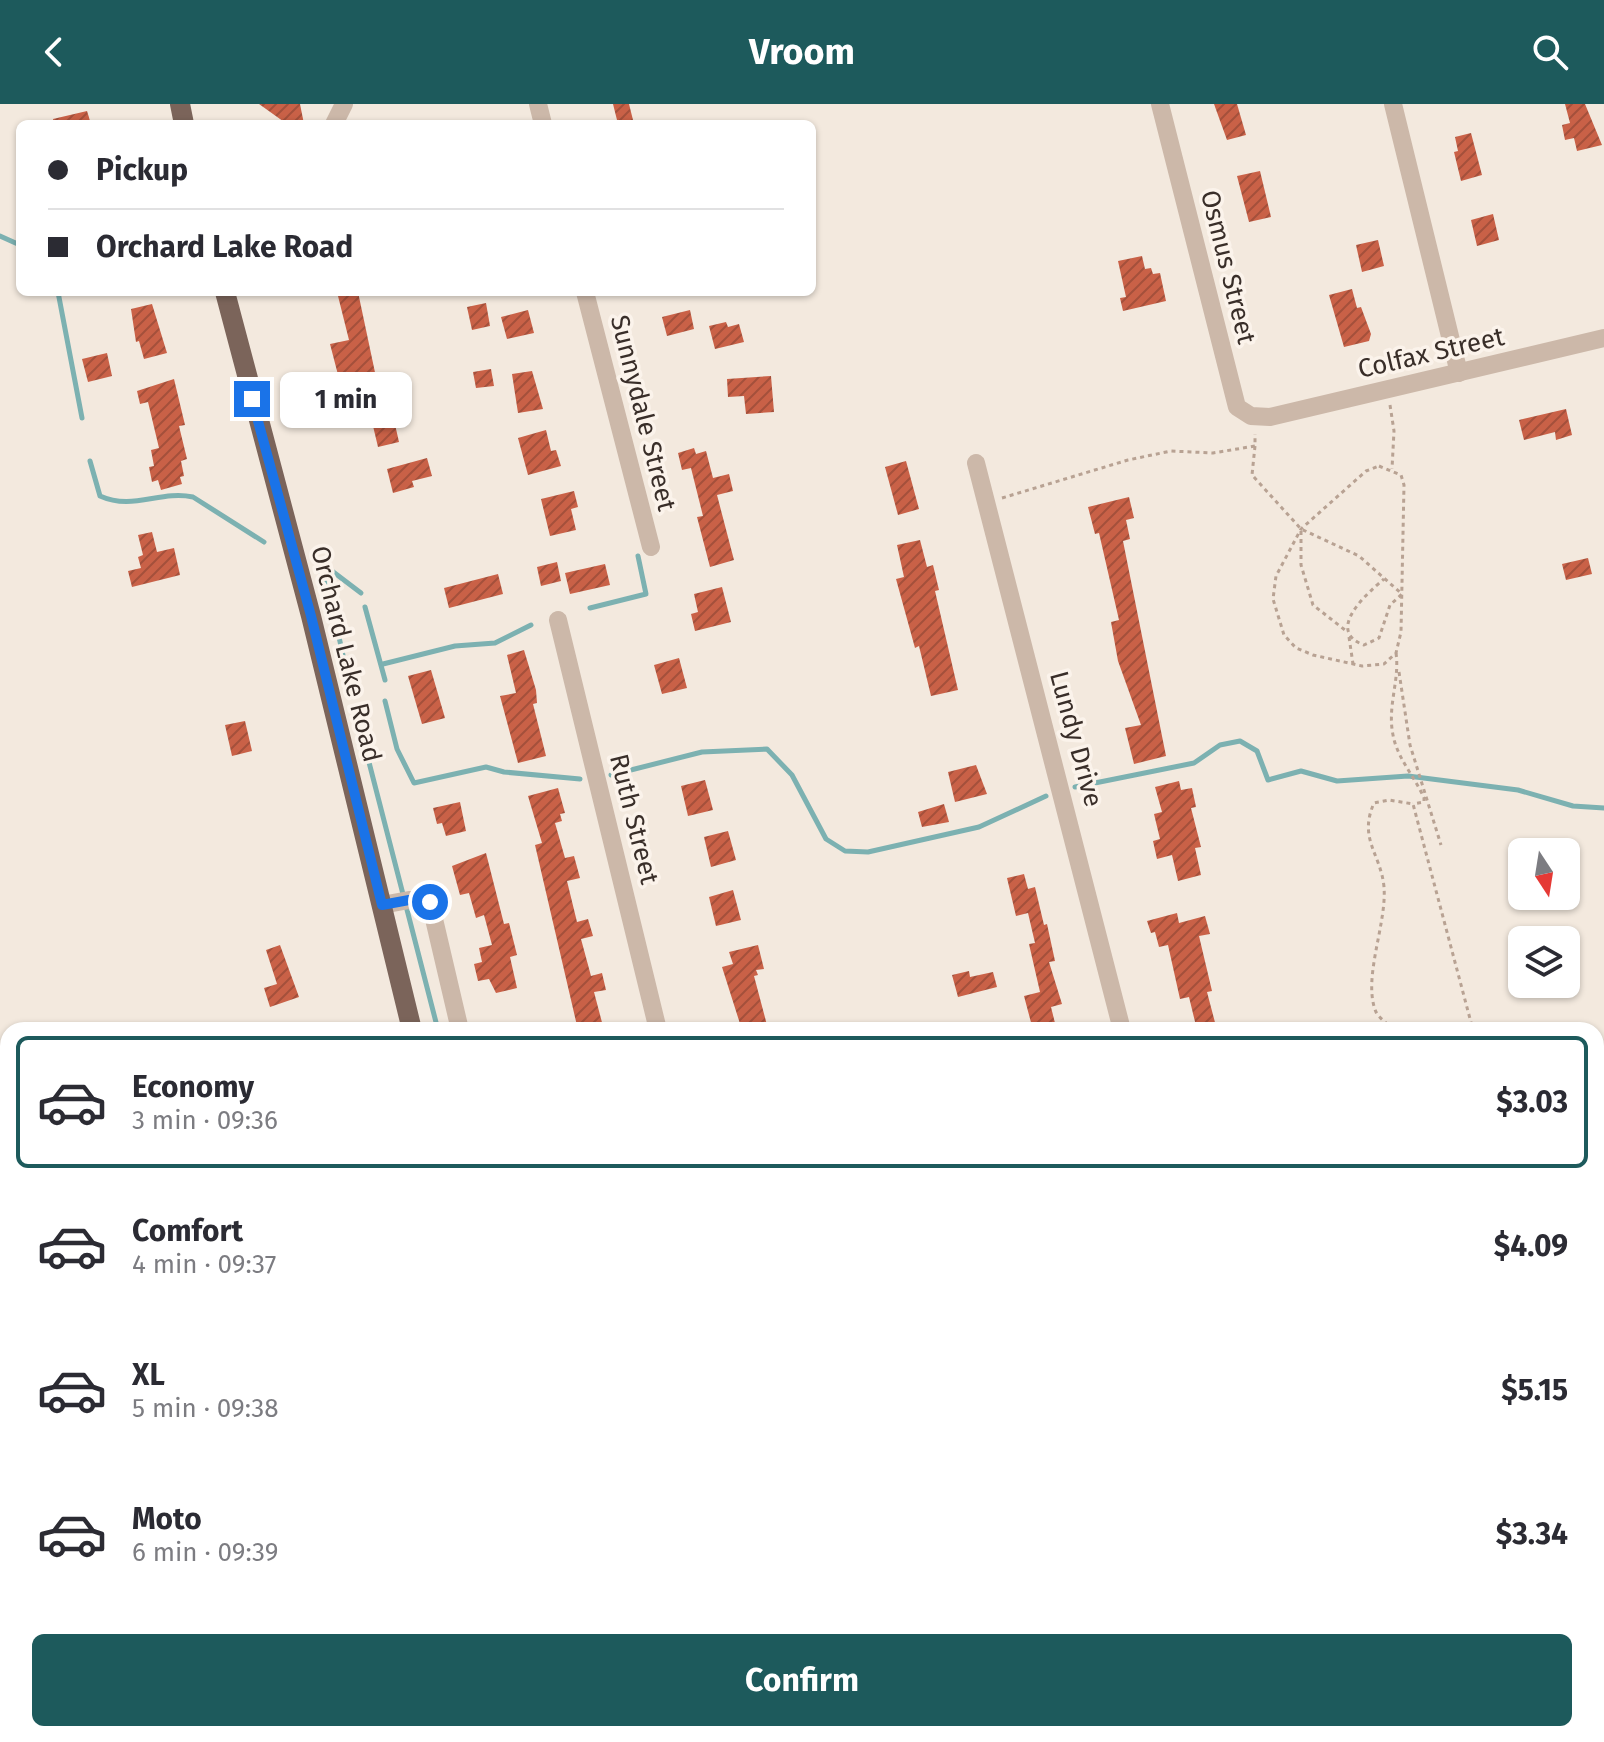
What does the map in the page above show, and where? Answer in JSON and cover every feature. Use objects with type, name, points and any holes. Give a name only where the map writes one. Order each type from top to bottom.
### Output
[{"type":"main road","name":"Orchard Lake Road","points":[[226,296],[311,616],[410,1022]]},
{"type":"street","name":"Osmus Street","points":[[1160,104],[1237,407],[1263,417]]},
{"type":"street","points":[[1393,104],[1459,373]]},
{"type":"street","name":"Sunnydale Street","points":[[586,296],[651,547]]},
{"type":"street","name":"Colfax Street","points":[[1263,417],[1604,338]]},
{"type":"street","name":"Lundy Drive","points":[[976,463],[1120,1022]]},
{"type":"street","name":"Ruth Street","points":[[558,620],[656,1022]]},
{"type":"street","points":[[382,905],[409,900],[430,902],[458,1022]]},
{"type":"path","points":[[1388,390],[1394,431],[1392,469]]},
{"type":"path","points":[[1263,417],[1255,446],[1252,475],[1301,529],[1359,556],[1402,594]]},
{"type":"path","points":[[987,504],[1128,460],[1171,451],[1213,453],[1255,446]]},
{"type":"path","points":[[1396,653],[1384,664],[1353,664],[1296,648],[1284,635],[1272,588],[1301,529],[1366,471],[1379,466],[1401,475],[1404,485],[1401,632],[1396,653],[1410,745],[1441,845]]},
{"type":"path","points":[[1301,529],[1301,565],[1313,605],[1347,631],[1353,641],[1372,643],[1379,638],[1390,605],[1402,594]]},
{"type":"path","points":[[1353,664],[1347,631],[1348,617],[1384,579]]},
{"type":"path","points":[[1386,1022],[1376,1013],[1372,967],[1379,944],[1384,886],[1371,847],[1367,820],[1374,803],[1389,800],[1413,804],[1424,802],[1393,736],[1392,690],[1399,672]]},
{"type":"path","points":[[1413,804],[1471,1022]]},
{"type":"building","points":[[259,104],[300,104],[303,120],[281,120]]},
{"type":"building","points":[[613,104],[629,104],[633,120],[617,120]]},
{"type":"building","points":[[1214,104],[1237,104],[1246,135],[1227,140]]},
{"type":"building","points":[[1565,104],[1585,104],[1602,145],[1577,151],[1574,138],[1565,140],[1562,125],[1570,123]]},
{"type":"building","points":[[87,111],[90,120],[53,120]]},
{"type":"building","points":[[1471,133],[1482,175],[1461,181],[1454,152],[1458,151],[1455,137]]},
{"type":"building","points":[[1260,171],[1271,217],[1249,222],[1237,176]]},
{"type":"building","points":[[1493,214],[1499,240],[1477,246],[1471,220]]},
{"type":"building","points":[[1378,240],[1384,266],[1362,272],[1356,245]]},
{"type":"building","points":[[1142,256],[1145,269],[1151,268],[1153,274],[1160,273],[1166,301],[1123,311],[1120,298],[1126,297],[1118,261]]},
{"type":"building","points":[[1352,289],[1357,308],[1361,307],[1371,334],[1369,341],[1344,347],[1329,295]]},
{"type":"building","points":[[338,296],[359,296],[384,415],[389,414],[394,420],[399,442],[378,447],[373,426],[369,427],[360,390],[343,394],[330,344],[349,340]]},
{"type":"building","points":[[486,303],[490,326],[472,330],[467,307]]},
{"type":"building","points":[[152,304],[167,353],[144,359],[139,341],[136,342],[131,309]]},
{"type":"building","points":[[528,310],[534,333],[507,339],[501,317]]},
{"type":"building","points":[[690,310],[694,329],[667,336],[662,317]]},
{"type":"building","points":[[726,322],[728,327],[739,324],[744,342],[715,349],[709,326]]},
{"type":"building","points":[[107,353],[112,376],[88,382],[82,359]]},
{"type":"building","points":[[491,369],[494,386],[476,388],[473,372]]},
{"type":"building","points":[[532,371],[543,409],[518,413],[512,374]]},
{"type":"building","points":[[771,376],[774,412],[746,414],[744,396],[728,397],[727,379]]},
{"type":"building","points":[[174,379],[185,425],[179,426],[187,459],[181,461],[182,484],[161,490],[158,480],[152,482],[149,467],[154,466],[151,450],[159,448],[148,402],[140,404],[137,391]]},
{"type":"building","points":[[1566,409],[1572,435],[1556,440],[1555,432],[1524,440],[1519,420]]},
{"type":"building","points":[[546,430],[551,451],[556,450],[561,466],[528,475],[518,438]]},
{"type":"building","points":[[694,448],[696,454],[706,451],[713,478],[729,474],[733,491],[717,495],[734,560],[710,567],[697,517],[703,516],[691,468],[682,470],[678,453]]},
{"type":"building","points":[[427,458],[432,476],[412,481],[414,487],[393,493],[387,469]]},
{"type":"building","points":[[906,461],[919,509],[898,515],[885,467]]},
{"type":"building","points":[[574,491],[578,507],[571,509],[576,530],[550,536],[541,499]]},
{"type":"building","points":[[1129,497],[1134,518],[1126,520],[1130,539],[1123,541],[1166,756],[1134,764],[1125,728],[1141,725],[1118,661],[1111,622],[1119,620],[1099,533],[1095,534],[1088,507]]},
{"type":"building","points":[[152,532],[157,552],[174,548],[180,575],[132,587],[128,571],[141,568],[138,557],[143,555],[138,535]]},
{"type":"building","points":[[920,540],[927,567],[933,565],[939,590],[935,591],[958,690],[931,696],[919,646],[915,648],[896,579],[904,577],[897,545]]},
{"type":"building","points":[[1588,558],[1592,574],[1566,580],[1562,564]]},
{"type":"building","points":[[557,562],[561,581],[541,586],[537,567]]},
{"type":"building","points":[[605,564],[610,585],[570,594],[565,573]]},
{"type":"building","points":[[498,574],[503,594],[449,608],[444,588]]},
{"type":"building","points":[[722,587],[731,622],[695,631],[691,614],[698,612],[694,594]]},
{"type":"building","points":[[524,650],[536,690],[537,703],[533,704],[546,756],[518,763],[500,696],[516,693],[507,655]]},
{"type":"building","points":[[679,658],[687,688],[662,694],[654,665]]},
{"type":"building","points":[[431,670],[445,718],[422,724],[408,676]]},
{"type":"building","points":[[245,721],[252,751],[232,756],[225,725]]},
{"type":"building","points":[[976,765],[987,794],[955,802],[948,772]]},
{"type":"building","points":[[705,780],[713,810],[688,816],[681,786]]},
{"type":"building","points":[[1179,781],[1181,790],[1192,788],[1196,807],[1191,808],[1201,847],[1195,848],[1201,875],[1178,881],[1172,855],[1157,859],[1153,841],[1160,839],[1154,814],[1162,812],[1155,787]]},
{"type":"building","points":[[558,788],[565,813],[560,814],[562,821],[555,823],[565,858],[574,856],[580,878],[567,881],[577,922],[588,919],[593,936],[581,939],[591,976],[602,973],[606,990],[594,992],[602,1022],[576,1022],[535,845],[542,843],[528,796]]},
{"type":"building","points":[[460,802],[466,831],[446,836],[442,823],[437,824],[433,808]]},
{"type":"building","points":[[944,804],[949,822],[922,827],[918,812]]},
{"type":"building","points":[[728,831],[736,860],[711,867],[704,837]]},
{"type":"building","points":[[486,853],[504,924],[509,923],[517,955],[510,957],[517,988],[496,993],[489,979],[478,981],[474,964],[482,962],[479,948],[492,945],[484,915],[476,918],[469,893],[460,895],[452,866]]},
{"type":"building","points":[[1024,874],[1028,889],[1035,887],[1044,925],[1047,924],[1055,961],[1049,962],[1062,1004],[1051,1007],[1055,1022],[1031,1022],[1024,996],[1040,992],[1029,944],[1035,943],[1028,913],[1016,916],[1007,878]]},
{"type":"building","points":[[733,890],[741,920],[716,926],[709,897]]},
{"type":"building","points":[[1177,913],[1179,923],[1205,916],[1210,934],[1199,936],[1212,991],[1207,992],[1215,1022],[1195,1022],[1189,997],[1180,999],[1168,945],[1159,947],[1155,932],[1151,933],[1147,921]]},
{"type":"building","points":[[280,945],[299,997],[270,1007],[264,988],[277,984],[266,950]]},
{"type":"building","points":[[758,945],[764,969],[756,970],[758,975],[754,976],[766,1022],[739,1022],[722,967],[733,964],[729,952]]},
{"type":"building","points":[[969,971],[970,977],[993,972],[997,987],[958,997],[952,975]]},
{"type":"waterway","points":[[0,236],[16,243]]},
{"type":"waterway","points":[[59,296],[82,418]]},
{"type":"waterway","points":[[90,461],[100,496],[124,502],[169,496],[193,497],[264,542]]},
{"type":"waterway","points":[[590,608],[646,594],[638,556]]},
{"type":"waterway","points":[[330,597],[320,570],[332,571],[361,593]]},
{"type":"waterway","points":[[365,607],[385,680]]},
{"type":"waterway","points":[[383,664],[455,646],[495,643],[531,625]]},
{"type":"waterway","points":[[337,628],[350,687]]},
{"type":"waterway","points":[[385,701],[397,749],[414,783],[486,767],[504,772],[580,779]]},
{"type":"waterway","points":[[355,708],[436,1022]]},
{"type":"waterway","points":[[1075,787],[1194,763],[1220,745],[1240,741],[1257,751],[1268,780],[1301,771],[1337,781],[1408,776],[1518,790],[1573,806],[1604,808]]},
{"type":"waterway","points":[[611,775],[702,752],[767,749],[792,775],[826,839],[845,851],[868,852],[979,827],[1046,796]]},
{"type":"route","points":[[252,399],[311,616],[382,905],[409,900],[430,902]]}]
